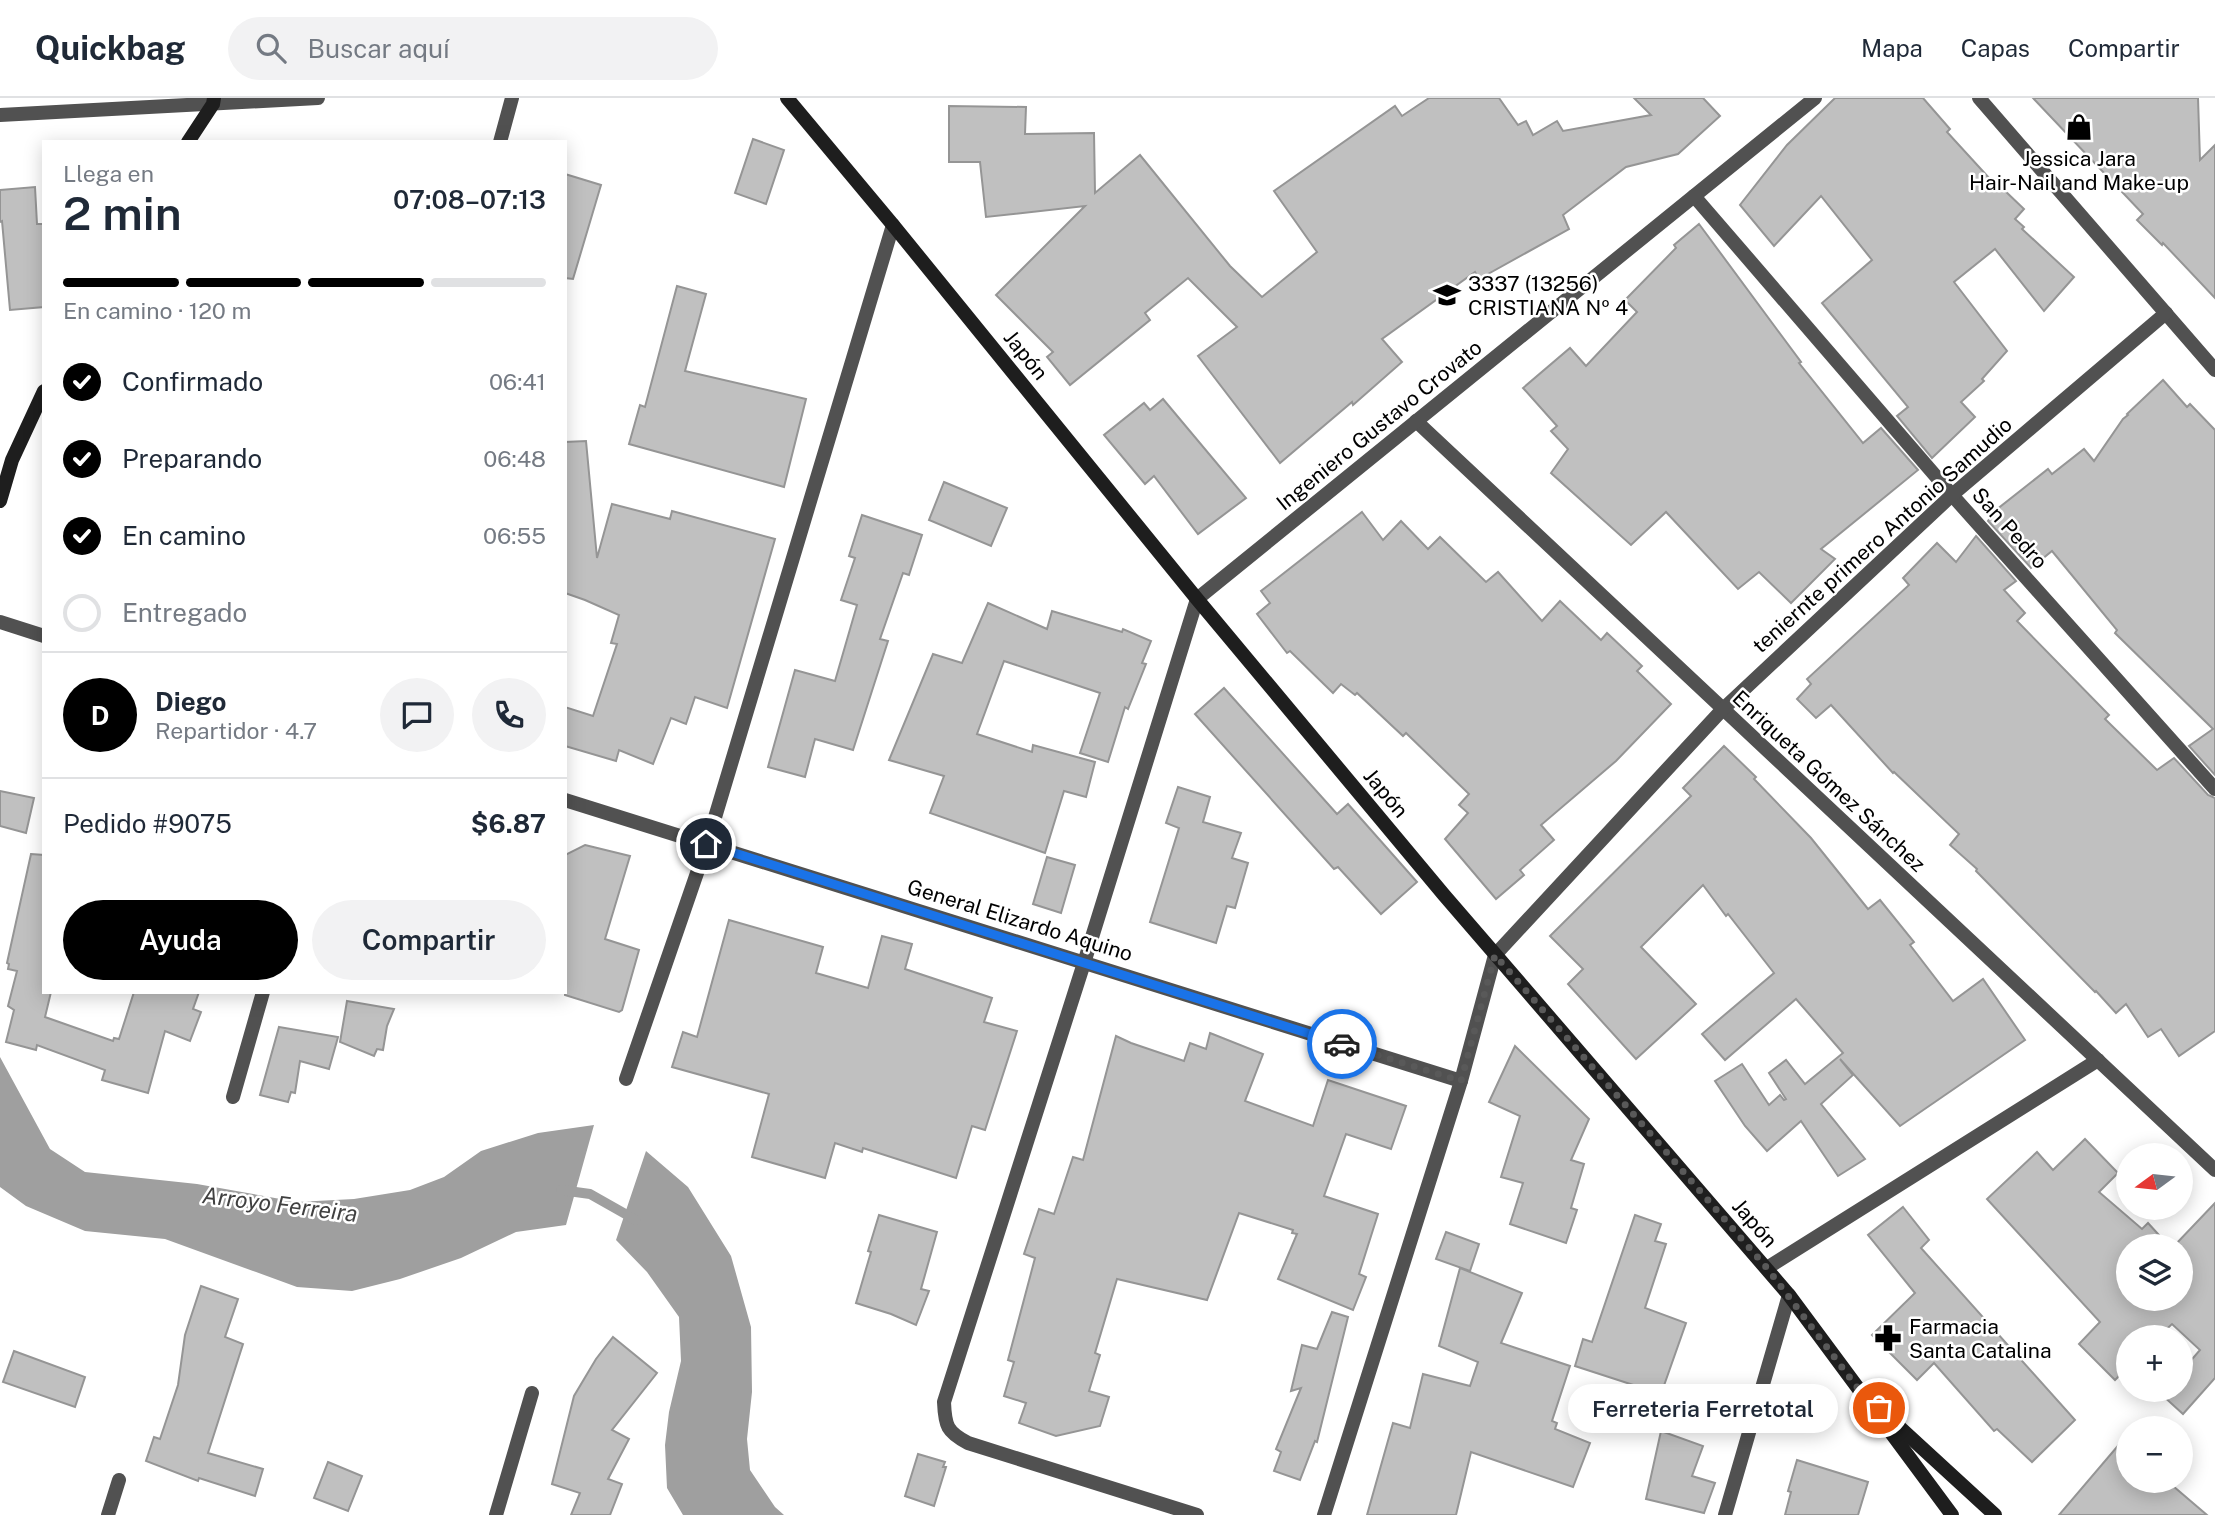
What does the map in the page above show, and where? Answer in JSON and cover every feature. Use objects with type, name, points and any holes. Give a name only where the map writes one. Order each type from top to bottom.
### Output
[{"type":"street","points":[[0,115],[213,101],[318,98]]},
{"type":"street","points":[[501,140],[512,98]]},
{"type":"street","name":"Japón","points":[[788,98],[1197,599],[1495,955],[1767,1268],[1952,1515]]},
{"type":"street","name":"Ingeniero Gustavo Crovato","points":[[1197,599],[1815,98]]},
{"type":"street","points":[[1979,98],[2215,370]]},
{"type":"street","points":[[189,140],[213,101]]},
{"type":"street","name":"San Pedro","points":[[1694,196],[1952,495],[2215,789]]},
{"type":"street","points":[[626,1079],[706,844],[893,225]]},
{"type":"street","name":"teniernte primero Antonio Samudio","points":[[1495,955],[1722,710],[1952,495],[2166,313]]},
{"type":"street","points":[[0,501],[12,460],[42,395]]},
{"type":"street","name":"Enriqueta Gómez Sánchez","points":[[1416,421],[2215,1170]]},
{"type":"street","points":[[1197,599],[944,1402],[944,1421],[952,1434],[968,1443],[1197,1515]]},
{"type":"street","points":[[0,622],[42,635]]},
{"type":"street","name":"General Elizardo Aquino","points":[[567,801],[1461,1081]]},
{"type":"street","points":[[1324,1515],[1461,1081],[1495,955]]},
{"type":"street","points":[[233,1097],[261,994]]},
{"type":"street","points":[[1767,1268],[2098,1060]]},
{"type":"street","points":[[1725,1515],[1789,1295]]},
{"type":"street","points":[[1860,1391],[1994,1515]]},
{"type":"street","points":[[496,1515],[532,1393]]},
{"type":"street","points":[[108,1515],[119,1480]]},
{"type":"water","points":[[0,1057],[50,1149],[85,1172],[197,1184],[297,1202],[354,1199],[410,1190],[444,1177],[481,1151],[538,1133],[594,1125],[566,1225],[516,1232],[461,1258],[400,1279],[352,1291],[297,1287],[165,1239],[85,1231],[26,1206],[0,1187]]},
{"type":"water","points":[[646,1151],[688,1187],[731,1256],[751,1327],[752,1392],[747,1439],[750,1470],[775,1507],[784,1515],[683,1515],[667,1488],[665,1445],[669,1412],[681,1361],[679,1317],[647,1272],[616,1240]]},
{"type":"building","points":[[1429,98],[1499,98],[1518,125],[1526,121],[1533,135],[1557,121],[1563,131],[1651,115],[1634,98],[1703,98],[1720,116],[1678,154],[1626,167],[1563,215],[1569,229],[1479,279],[1475,272],[1382,339],[1402,362],[1280,463],[1198,356],[1237,327],[1188,278],[1145,313],[1150,320],[1070,385],[1047,357],[1053,352],[996,295],[1085,206],[986,217],[980,162],[949,162],[949,106],[1026,107],[1025,134],[1094,133],[1095,193],[1140,155],[1230,266],[1262,297],[1317,252],[1274,191],[1395,106],[1402,116]]},
{"type":"building","points":[[1835,98],[1923,98],[1950,129],[1947,132],[2001,191],[2003,189],[2024,209],[2015,219],[2024,227],[2022,229],[2074,277],[2044,311],[1995,249],[1954,282],[2007,351],[1982,379],[1984,381],[1961,402],[1975,417],[1932,458],[1897,416],[1908,407],[1822,303],[1872,260],[1821,196],[1774,246],[1740,205],[1787,145]]},
{"type":"building","points":[[2033,98],[2198,98],[2200,160],[2215,145],[2215,298],[2163,243],[2162,245],[2137,220],[2143,214]]},
{"type":"building","points":[[753,139],[784,150],[766,204],[735,193]]},
{"type":"building","points":[[567,175],[601,185],[573,279],[567,278]]},
{"type":"building","points":[[35,187],[37,224],[42,224],[42,307],[10,310],[2,221],[0,222],[0,190]]},
{"type":"building","points":[[1699,224],[1801,362],[1799,363],[1863,443],[1881,428],[1918,470],[1821,549],[1835,559],[1791,603],[1759,572],[1738,589],[1666,512],[1631,545],[1551,473],[1568,449],[1551,431],[1557,426],[1523,388],[1570,348],[1586,366],[1637,312],[1625,300],[1676,248],[1674,245]]},
{"type":"building","points":[[677,286],[706,294],[685,371],[806,399],[784,487],[629,444],[640,405],[645,407]]},
{"type":"building","points":[[2163,380],[2187,407],[2190,404],[2215,430],[2215,775],[2189,746],[2213,729],[2115,633],[2117,630],[2052,551],[2031,568],[1988,521],[1996,510],[2048,469],[2052,474],[2084,449],[2094,461],[2127,414]]},
{"type":"building","points":[[1163,399],[1246,498],[1198,534],[1154,476],[1145,484],[1104,435],[1144,403],[1150,410]]},
{"type":"building","points":[[586,441],[597,558],[612,504],[670,519],[672,511],[775,539],[727,708],[695,697],[686,724],[671,718],[653,764],[619,750],[616,761],[567,747],[567,708],[593,716],[617,644],[611,643],[619,615],[567,594],[567,442]]},
{"type":"building","points":[[944,482],[1007,508],[991,546],[929,520]]},
{"type":"building","points":[[1362,512],[1383,540],[1401,521],[1428,549],[1440,537],[1486,582],[1498,572],[1542,621],[1560,601],[1601,640],[1607,633],[1642,666],[1637,671],[1671,704],[1616,761],[1541,825],[1554,840],[1520,870],[1524,875],[1496,899],[1445,839],[1468,813],[1459,805],[1469,794],[1406,733],[1403,736],[1357,693],[1355,695],[1341,684],[1333,693],[1290,651],[1287,653],[1257,614],[1270,603],[1261,591]]},
{"type":"building","points":[[862,515],[922,535],[909,575],[903,573],[880,639],[888,641],[853,750],[815,739],[805,777],[768,767],[795,670],[835,681],[857,605],[841,600],[855,558],[849,556]]},
{"type":"building","points":[[1976,536],[2016,581],[2004,590],[2025,613],[2017,621],[2109,715],[2105,719],[2157,770],[2174,758],[2208,795],[2215,798],[2215,1031],[2179,1056],[2161,1029],[2148,1037],[2126,1004],[2116,1013],[2095,992],[1976,871],[1977,869],[1950,845],[1959,834],[1893,773],[1831,705],[1816,718],[1797,699],[1811,684],[1807,679],[1909,585],[1903,578],[1937,543],[1956,562]]},
{"type":"building","points":[[988,603],[1047,629],[1052,611],[1122,632],[1123,629],[1151,641],[1142,663],[1146,664],[1128,709],[1125,707],[1108,762],[1080,753],[1100,693],[1004,661],[977,734],[1032,752],[1033,745],[1095,762],[1086,797],[1064,791],[1045,853],[930,813],[944,776],[889,760],[933,654],[962,663]]},
{"type":"building","points":[[1224,688],[1337,814],[1348,804],[1417,882],[1381,914],[1338,867],[1334,869],[1195,714]]},
{"type":"building","points":[[1724,746],[1811,838],[1868,909],[1880,900],[1914,942],[1910,945],[1953,1001],[1983,979],[2025,1040],[1900,1126],[1840,1059],[1853,1075],[1821,1104],[1865,1159],[1838,1176],[1801,1121],[1767,1151],[1745,1126],[1715,1081],[1742,1064],[1769,1105],[1780,1095],[1786,1099],[1769,1073],[1786,1060],[1805,1084],[1843,1053],[1796,999],[1725,1060],[1702,1034],[1774,973],[1703,885],[1641,947],[1696,1004],[1636,1059],[1568,984],[1583,969],[1550,936],[1691,796],[1683,788]]},
{"type":"building","points":[[1178,787],[1210,797],[1203,822],[1241,833],[1232,858],[1248,863],[1235,908],[1227,906],[1216,943],[1150,922],[1179,828],[1166,823]]},
{"type":"building","points":[[0,791],[34,798],[26,833],[0,826]]},
{"type":"building","points":[[585,845],[630,856],[605,939],[639,950],[622,1010],[619,1012],[565,995],[567,854]]},
{"type":"building","points":[[31,854],[42,855],[42,994],[51,994],[45,1017],[113,1041],[114,1038],[119,1039],[133,994],[198,994],[193,1009],[201,1012],[190,1041],[165,1031],[148,1093],[102,1080],[105,1070],[37,1045],[36,1050],[6,1042],[14,1010],[8,1006],[17,971],[8,969],[7,963]]},
{"type":"building","points":[[1047,857],[1075,865],[1061,913],[1033,904]]},
{"type":"building","points":[[729,920],[823,947],[816,973],[868,988],[882,936],[912,944],[905,969],[992,998],[984,1022],[1017,1031],[985,1130],[972,1126],[956,1178],[863,1148],[862,1152],[835,1143],[825,1178],[752,1157],[769,1094],[672,1067],[683,1032],[697,1037]]},
{"type":"building","points":[[347,1001],[394,1009],[387,1026],[383,1050],[377,1049],[374,1056],[340,1042]]},
{"type":"building","points":[[279,1027],[338,1037],[329,1069],[300,1061],[295,1093],[291,1092],[288,1102],[260,1095]]},
{"type":"building","points":[[1210,1033],[1263,1054],[1245,1101],[1313,1126],[1328,1080],[1406,1106],[1391,1149],[1346,1134],[1324,1196],[1378,1214],[1359,1274],[1366,1277],[1353,1310],[1278,1279],[1297,1234],[1292,1233],[1293,1230],[1239,1213],[1207,1300],[1117,1279],[1095,1353],[1100,1355],[1089,1391],[1109,1397],[1100,1426],[1056,1436],[1019,1423],[1026,1403],[1004,1396],[1014,1362],[1008,1360],[1035,1258],[1024,1254],[1039,1209],[1054,1214],[1073,1157],[1083,1160],[1116,1036],[1184,1061],[1190,1043],[1206,1049]]},
{"type":"building","points":[[1515,1046],[1589,1119],[1571,1160],[1584,1164],[1571,1208],[1577,1210],[1566,1243],[1510,1224],[1523,1183],[1501,1177],[1520,1116],[1489,1102]]},
{"type":"building","points":[[2085,1139],[2116,1171],[2116,1175],[2099,1192],[2116,1207],[2116,1220],[2132,1220],[2142,1229],[2148,1223],[2158,1234],[2116,1234],[2116,1311],[2193,1311],[2193,1234],[2185,1234],[2215,1203],[2215,1378],[2183,1414],[2170,1402],[2193,1402],[2193,1358],[2200,1350],[2193,1344],[2193,1325],[2116,1325],[2115,1380],[2079,1344],[2100,1322],[1987,1199],[2037,1152],[2053,1170]]},
{"type":"building","points":[[1903,1207],[1929,1240],[1921,1248],[2075,1420],[2032,1462],[1997,1429],[1994,1431],[1934,1363],[1917,1380],[1872,1335],[1915,1293],[1868,1235]]},
{"type":"building","points":[[879,1215],[937,1232],[921,1289],[929,1291],[916,1325],[856,1303]]},
{"type":"building","points":[[1635,1215],[1661,1224],[1655,1241],[1666,1244],[1645,1308],[1686,1323],[1661,1394],[1575,1366],[1583,1339],[1592,1342]]},
{"type":"building","points":[[1446,1232],[1479,1244],[1470,1271],[1436,1259]]},
{"type":"building","points":[[1460,1268],[1522,1293],[1501,1343],[1570,1366],[1552,1421],[1557,1423],[1555,1429],[1590,1443],[1573,1487],[1471,1452],[1456,1515],[1367,1515],[1393,1423],[1410,1428],[1423,1374],[1470,1386],[1478,1362],[1439,1346]]},
{"type":"building","points":[[201,1286],[238,1299],[225,1337],[243,1344],[208,1453],[263,1469],[255,1496],[199,1478],[198,1481],[146,1461],[154,1437],[160,1439],[178,1385],[185,1335]]},
{"type":"building","points":[[1332,1312],[1348,1317],[1317,1442],[1315,1441],[1300,1480],[1274,1471],[1281,1452],[1276,1449],[1301,1388],[1291,1391],[1302,1345],[1317,1349]]},
{"type":"building","points":[[613,1337],[657,1373],[612,1430],[629,1439],[608,1479],[622,1484],[610,1515],[571,1515],[580,1493],[552,1484],[574,1396]]},
{"type":"building","points":[[14,1351],[85,1377],[75,1407],[3,1382]]},
{"type":"building","points":[[1661,1431],[1703,1446],[1692,1476],[1715,1483],[1704,1513],[1646,1499]]},
{"type":"building","points":[[2116,1448],[2116,1493],[2181,1493],[2207,1515],[2059,1515]]},
{"type":"building","points":[[918,1454],[945,1462],[943,1467],[946,1467],[934,1506],[905,1496]]},
{"type":"building","points":[[1797,1460],[1868,1482],[1858,1515],[1785,1515],[1791,1492],[1788,1491]]},
{"type":"building","points":[[328,1462],[362,1476],[348,1511],[314,1498]]},
{"type":"waterway","name":"Arroyo Ferreira","points":[[561,1190],[590,1194],[636,1220]]},
{"type":"way so far","points":[[1342,1044],[1461,1081],[1495,955],[1767,1268],[1860,1391],[1879,1408]]},
{"type":"place","name":"Jessica Jara Hair-Nail and Make-up","points":[[2079,127]]},
{"type":"place","name":"3337 (13256) CRISTIANA Nº 4","points":[[1447,295]]},
{"type":"place","name":"Farmacia Santa Catalina","points":[[1888,1338]]},
{"type":"place","name":"Ferreteria Ferretotal","points":[[1879,1408]]},
{"type":"route","points":[[706,844],[1342,1044]]}]
